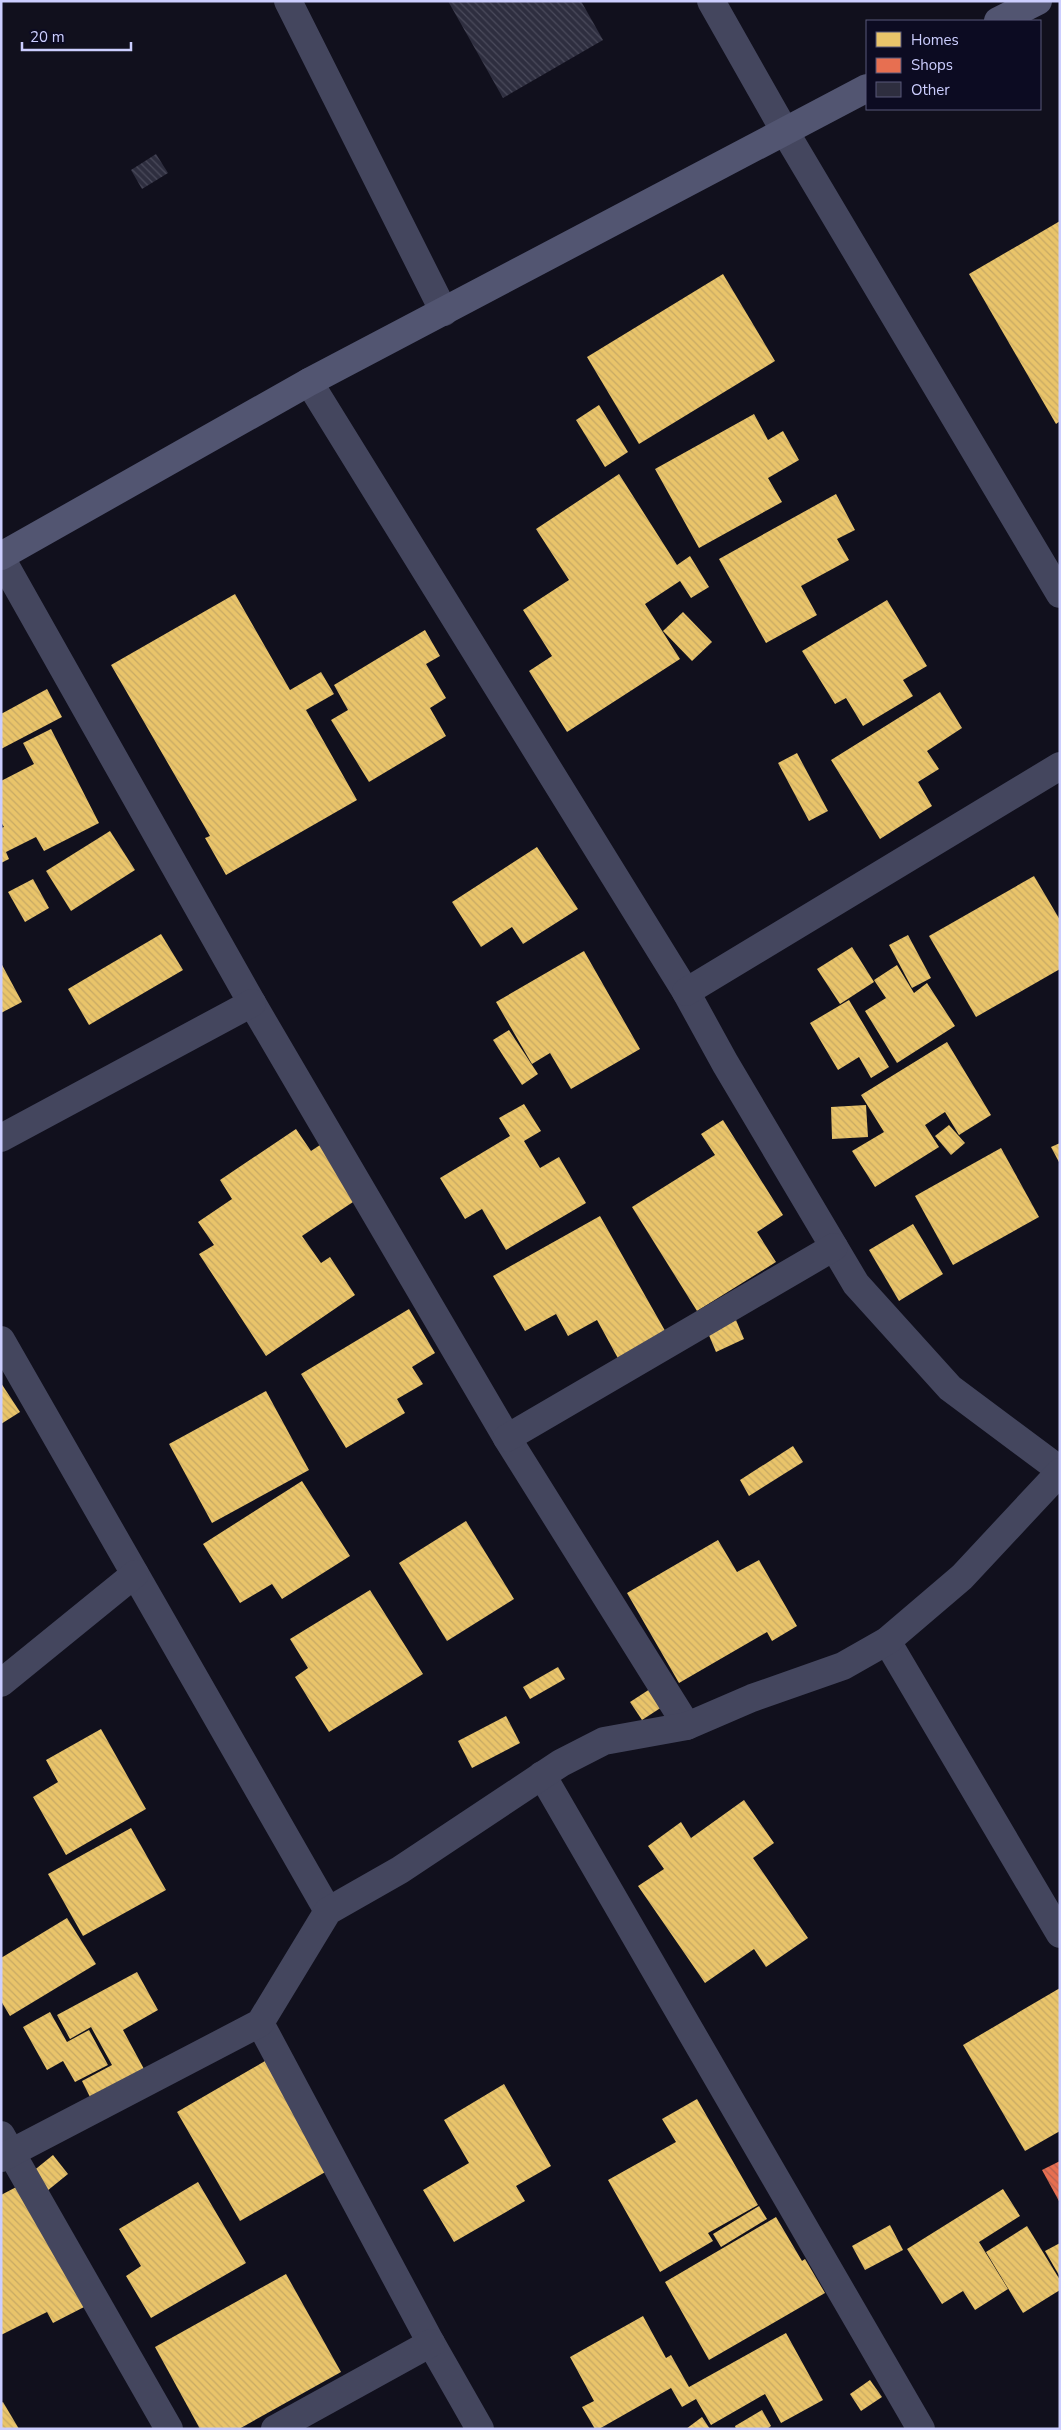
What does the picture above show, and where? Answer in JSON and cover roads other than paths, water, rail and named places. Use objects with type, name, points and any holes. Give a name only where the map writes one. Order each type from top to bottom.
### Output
[{"type":"street","points":[[288,1],[444,312]]},
{"type":"street","points":[[710,1],[784,130],[1060,594]]},
{"type":"street","points":[[1000,20],[1038,1]]},
{"type":"street","points":[[687,1726],[507,1438],[252,1003],[1,557],[309,382],[784,130],[866,89]]},
{"type":"street","points":[[170,2429],[5,2148],[260,2023],[328,1911],[400,1870],[542,1775],[604,1741],[687,1726],[752,1698],[843,1666],[887,1641],[962,1577],[1060,1471],[950,1388],[856,1284],[730,1072],[686,992],[309,382]]},
{"type":"street","points":[[686,992],[1060,766]]},
{"type":"street","points":[[1,1138],[252,1003]]},
{"type":"street","points":[[507,1438],[834,1247]]},
{"type":"street","points":[[1,1340],[328,1911]]},
{"type":"street","points":[[1,1683],[136,1574]]},
{"type":"street","points":[[887,1641],[1060,1934]]},
{"type":"street","points":[[542,1775],[921,2429]]},
{"type":"street","points":[[260,2023],[480,2429]]},
{"type":"street","points":[[275,2429],[432,2343]]}]
